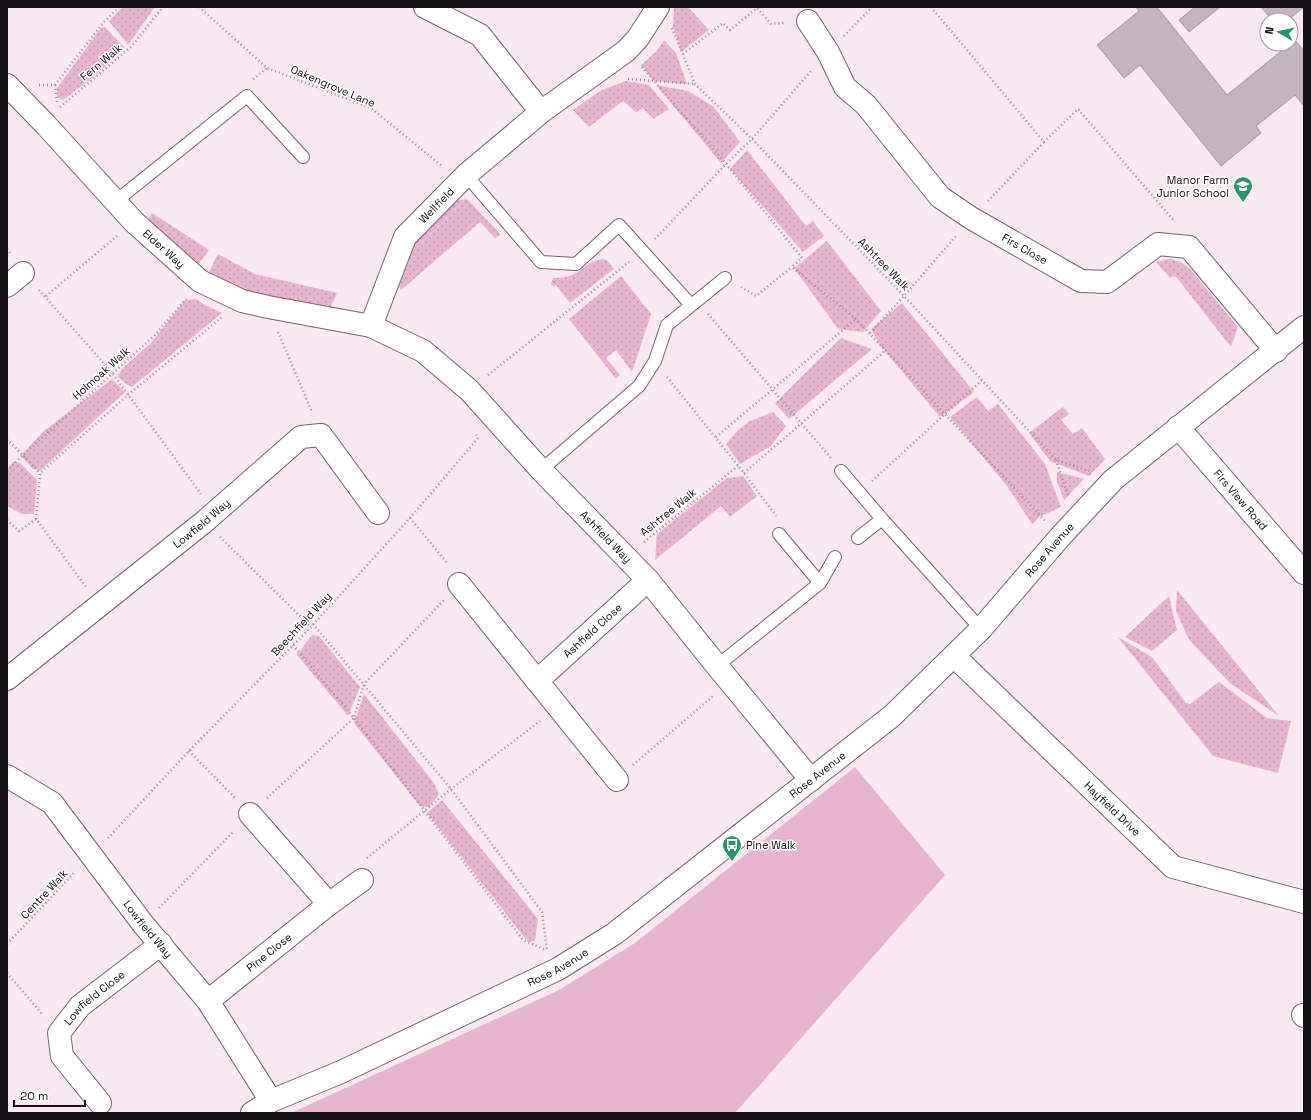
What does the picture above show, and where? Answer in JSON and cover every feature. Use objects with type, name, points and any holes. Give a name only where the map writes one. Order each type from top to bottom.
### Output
[{"type":"street","points":[[425,7],[480,36],[541,112]]},
{"type":"street","name":"Wellfield","points":[[371,326],[405,237],[466,175],[541,112],[626,51],[638,38],[658,7]]},
{"type":"street","name":"Firs Close","points":[[808,21],[828,52],[846,87],[866,105],[940,197],[972,218],[1081,281],[1107,282],[1158,244],[1189,247],[1276,351]]},
{"type":"street","name":"Elder Way","points":[[8,86],[134,222],[200,281],[242,300],[268,307],[371,326]]},
{"type":"street","name":"Ashfield Way","points":[[371,326],[423,351],[469,390],[541,470],[648,580],[723,674],[811,780]]},
{"type":"street","name":"Rose Avenue","points":[[252,1113],[271,1101],[341,1072],[558,969],[614,934],[892,716],[981,629],[1060,537],[1113,480],[1178,427],[1276,351],[1304,327]]},
{"type":"street","name":"Firs View Road","points":[[1178,427],[1304,573]]},
{"type":"street","points":[[321,435],[378,513]]},
{"type":"street","name":"Lowfield Way","points":[[7,679],[209,517],[301,437],[321,435]]},
{"type":"street","name":"Ashfield Close","points":[[537,681],[648,580]]},
{"type":"street","points":[[459,584],[617,780]]},
{"type":"street","name":"Hayfield Drive","points":[[954,656],[1173,867],[1304,902]]},
{"type":"street","name":"Lowfield Way","points":[[7,776],[52,803],[92,854],[143,924],[208,1001],[271,1101]]},
{"type":"street","points":[[250,814],[329,904]]},
{"type":"street","name":"Pine Close","points":[[208,1001],[329,904],[362,880]]},
{"type":"street","name":"Lowfield Close","points":[[100,1103],[62,1056],[59,1033],[80,1006],[161,944]]},
{"type":"lane","points":[[116,201],[247,96],[303,157]]},
{"type":"lane","points":[[466,175],[541,262],[576,264],[619,225],[694,302]]},
{"type":"lane","points":[[541,470],[639,386],[655,361],[667,325],[725,278]]},
{"type":"lane","points":[[841,471],[981,629]]},
{"type":"lane","points":[[858,538],[882,519]]},
{"type":"lane","points":[[779,534],[820,583]]},
{"type":"lane","points":[[723,674],[820,583],[835,557]]},
{"type":"path","name":"Fern Walk","points":[[118,7],[103,22],[55,84],[58,109],[131,47],[162,7]]},
{"type":"path","name":"Oakengrove Lane","points":[[199,7],[267,68],[370,108],[444,167],[466,175]]},
{"type":"path","points":[[469,390],[643,251],[752,139],[828,52],[872,7]]},
{"type":"path","points":[[931,7],[1044,142],[1078,109],[1177,224]]},
{"type":"path","points":[[683,54],[723,22],[730,30],[757,8],[771,24],[808,21]]},
{"type":"path","name":"Ashtree Walk","points":[[672,27],[695,84],[752,139],[904,296],[1056,460],[1076,519]]},
{"type":"path","points":[[626,51],[726,164],[802,258],[756,296],[725,278]]},
{"type":"path","points":[[624,79],[695,84]]},
{"type":"path","points":[[8,86],[55,84]]},
{"type":"path","points":[[46,296],[134,222]]},
{"type":"path","points":[[792,266],[856,319],[1060,537]]},
{"type":"path","points":[[15,279],[46,296],[113,374],[209,517],[312,625],[364,684],[451,789],[542,912],[547,950],[558,969]]},
{"type":"path","name":"Holmoak Walk","points":[[7,471],[154,336],[200,281]]},
{"type":"path","points":[[100,605],[36,519],[40,473],[128,395],[242,300]]},
{"type":"path","points":[[694,302],[801,423],[841,471]]},
{"type":"path","points":[[268,307],[321,435]]},
{"type":"path","points":[[716,437],[773,391],[856,319]]},
{"type":"path","points":[[744,473],[885,351]]},
{"type":"path","points":[[655,361],[716,437],[777,517],[779,534]]},
{"type":"path","points":[[859,492],[982,380]]},
{"type":"path","name":"Beechfield Way","points":[[92,854],[189,751],[312,625],[410,518],[478,438],[475,432]]},
{"type":"path","points":[[7,439],[40,473]]},
{"type":"path","name":"Ashtree Walk","points":[[1056,460],[1113,480]]},
{"type":"path","name":"Ashtree Walk","points":[[626,557],[738,466]]},
{"type":"path","points":[[143,924],[250,814],[354,718],[364,684],[459,584],[455,572],[410,518]]},
{"type":"path","points":[[7,520],[19,531],[36,519]]},
{"type":"path","points":[[293,645],[354,718],[523,940],[547,950]]},
{"type":"path","points":[[617,780],[723,674]]},
{"type":"path","points":[[362,880],[360,864],[451,789],[558,707]]},
{"type":"path","points":[[189,751],[250,814]]},
{"type":"path","name":"Centre Walk","points":[[7,944],[92,854]]},
{"type":"path","points":[[7,973],[59,1033]]},
{"type":"shaded area","points":[[123,7],[155,7],[128,45],[109,21]]},
{"type":"shaded area","points":[[674,7],[688,7],[709,30],[681,52],[673,26]]},
{"type":"shaded area","points":[[105,27],[125,48],[92,78],[63,100],[57,97],[57,88],[101,28]]},
{"type":"shaded area","points":[[664,40],[676,53],[687,84],[654,81],[641,65],[657,51]]},
{"type":"shaded area","points":[[626,81],[649,85],[669,109],[653,119],[643,108],[636,112],[623,101],[589,127],[573,110],[600,91]]},
{"type":"shaded area","points":[[656,85],[688,91],[714,107],[740,142],[721,163]]},
{"type":"shaded area","points":[[747,150],[806,226],[813,221],[824,236],[803,252],[730,169]]},
{"type":"shaded area","points":[[467,199],[500,235],[495,238],[480,222],[401,290],[395,279],[411,241],[459,200]]},
{"type":"shaded area","points":[[152,213],[209,250],[197,266],[181,254],[148,220]]},
{"type":"shaded area","points":[[827,241],[881,311],[863,332],[838,329],[794,268]]},
{"type":"shaded area","points":[[218,254],[255,274],[337,293],[331,306],[256,296],[208,274]]},
{"type":"shaded area","points":[[602,259],[607,260],[614,269],[570,303],[556,285],[554,287],[551,284],[553,278],[576,273],[591,263]]},
{"type":"shaded area","points":[[1170,259],[1181,262],[1191,270],[1238,327],[1231,347],[1177,278],[1174,276],[1170,278],[1156,262]]},
{"type":"shaded area","points":[[621,276],[651,314],[632,372],[616,350],[606,358],[620,375],[616,379],[569,319]]},
{"type":"shaded area","points":[[196,299],[222,313],[132,387],[117,376],[125,366],[151,343],[185,300]]},
{"type":"shaded area","points":[[902,303],[974,392],[940,417],[880,345],[871,329]]},
{"type":"shaded area","points":[[841,338],[872,349],[789,419],[775,403]]},
{"type":"shaded area","points":[[112,379],[125,392],[41,470],[33,469],[21,456],[44,431]]},
{"type":"shaded area","points":[[977,397],[988,411],[998,404],[1045,464],[1061,507],[1039,517],[1032,524],[1007,486],[950,417]]},
{"type":"shaded area","points":[[1063,407],[1069,414],[1061,420],[1073,434],[1082,428],[1105,459],[1089,476],[1050,461],[1029,433]]},
{"type":"shaded area","points":[[773,412],[786,426],[771,446],[740,464],[726,444],[739,429],[750,421]]},
{"type":"shaded area","points":[[13,462],[20,463],[37,480],[34,514],[22,514],[7,506],[7,470]]},
{"type":"shaded area","points":[[1057,472],[1084,479],[1064,500],[1057,481]]},
{"type":"shaded area","points":[[743,476],[757,496],[730,517],[721,506],[655,560],[657,534],[727,478]]},
{"type":"shaded area","points":[[1177,590],[1279,716],[1231,684],[1189,640],[1176,611]]},
{"type":"shaded area","points":[[1169,596],[1177,630],[1152,651],[1125,637]]},
{"type":"shaded area","points":[[312,635],[319,636],[360,687],[348,716],[297,655]]},
{"type":"shaded area","points":[[1118,637],[1152,657],[1186,703],[1190,704],[1219,682],[1267,718],[1291,721],[1278,773],[1213,756]]},
{"type":"shaded area","points":[[364,694],[434,783],[439,794],[429,807],[420,806],[354,723]]},
{"type":"shaded area","points":[[855,767],[945,875],[735,1113],[291,1113],[559,990],[635,943]]},
{"type":"shaded area","points":[[442,800],[538,919],[535,941],[528,942],[427,813]]},
{"type":"building","points":[[1136,7],[1157,7],[1227,95],[1280,52],[1299,52],[1299,45],[1304,51],[1304,106],[1295,95],[1256,126],[1261,133],[1221,166],[1140,65],[1124,78],[1097,45],[1139,11]]},
{"type":"building","points":[[1195,7],[1220,7],[1189,32],[1179,20]]},
{"type":"building","points":[[1261,7],[1304,7],[1298,12],[1265,12]]},
{"type":"place","name":"Manor Farm Junior School","points":[[1243,203]]},
{"type":"place","name":"Pine Walk","points":[[732,862]]}]
